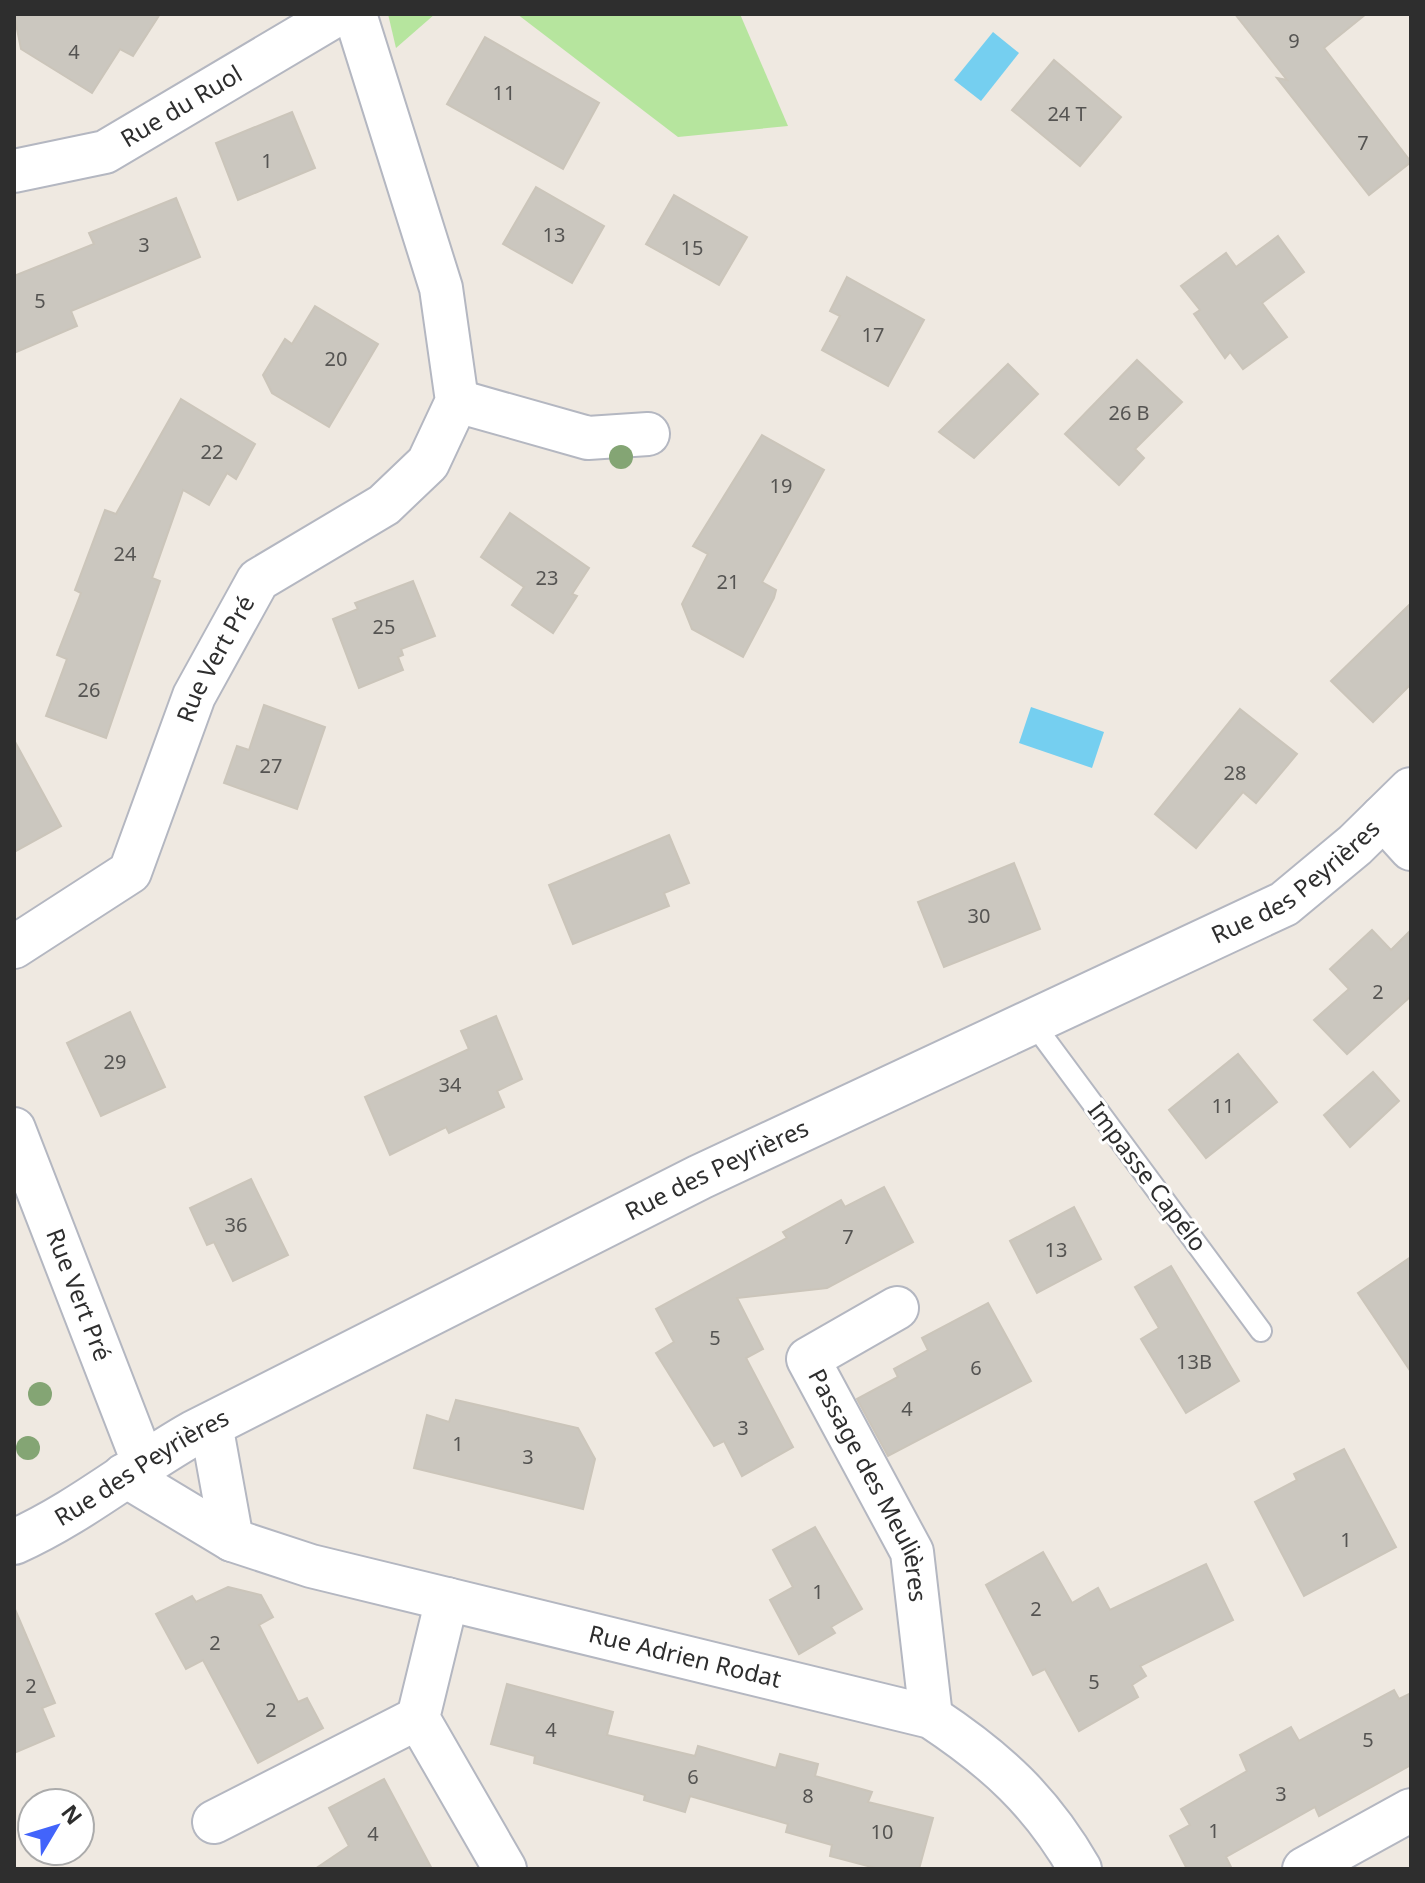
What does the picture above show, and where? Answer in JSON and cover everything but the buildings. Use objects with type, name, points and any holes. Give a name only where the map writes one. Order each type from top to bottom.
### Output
[{"type":"street","name":"Rue du Ruol","points":[[14,171],[105,152],[338,14]]},
{"type":"street","points":[[355,14],[441,288],[457,401],[588,438],[648,434]]},
{"type":"street","name":"Rue Vert Pré","points":[[14,947],[130,872],[194,696],[258,580],[384,505],[428,463],[457,401]]},
{"type":"street","points":[[1397,803],[1411,849]]},
{"type":"street","name":"Rue des Peyrières","points":[[14,1542],[96,1498],[133,1468],[211,1424],[700,1177],[848,1105],[1033,1023],[1284,904],[1397,803]]},
{"type":"street","name":"Rue Vert Pré","points":[[14,1129],[133,1468]]},
{"type":"street","name":"Passage des Meulières","points":[[897,1308],[808,1359],[912,1552],[931,1717]]},
{"type":"street","points":[[211,1424],[232,1540]]},
{"type":"street","name":"Rue Adrien Rodat","points":[[133,1468],[232,1540],[311,1566],[931,1717],[987,1754],[1056,1828],[1080,1869]]},
{"type":"street","points":[[447,1599],[418,1718],[505,1869]]},
{"type":"street","points":[[214,1822],[418,1718]]},
{"type":"street","points":[[1304,1869],[1411,1810]]},
{"type":"lane","name":"Impasse Capélo","points":[[1033,1023],[1261,1331]]},
{"type":"green space","points":[[388,14],[435,14],[396,48]]},
{"type":"green space","points":[[517,14],[740,14],[788,126],[678,137]]},
{"type":"water","points":[[993,32],[1019,53],[981,101],[954,80]]},
{"type":"water","points":[[1031,707],[1104,732],[1092,768],[1019,743]]}]
